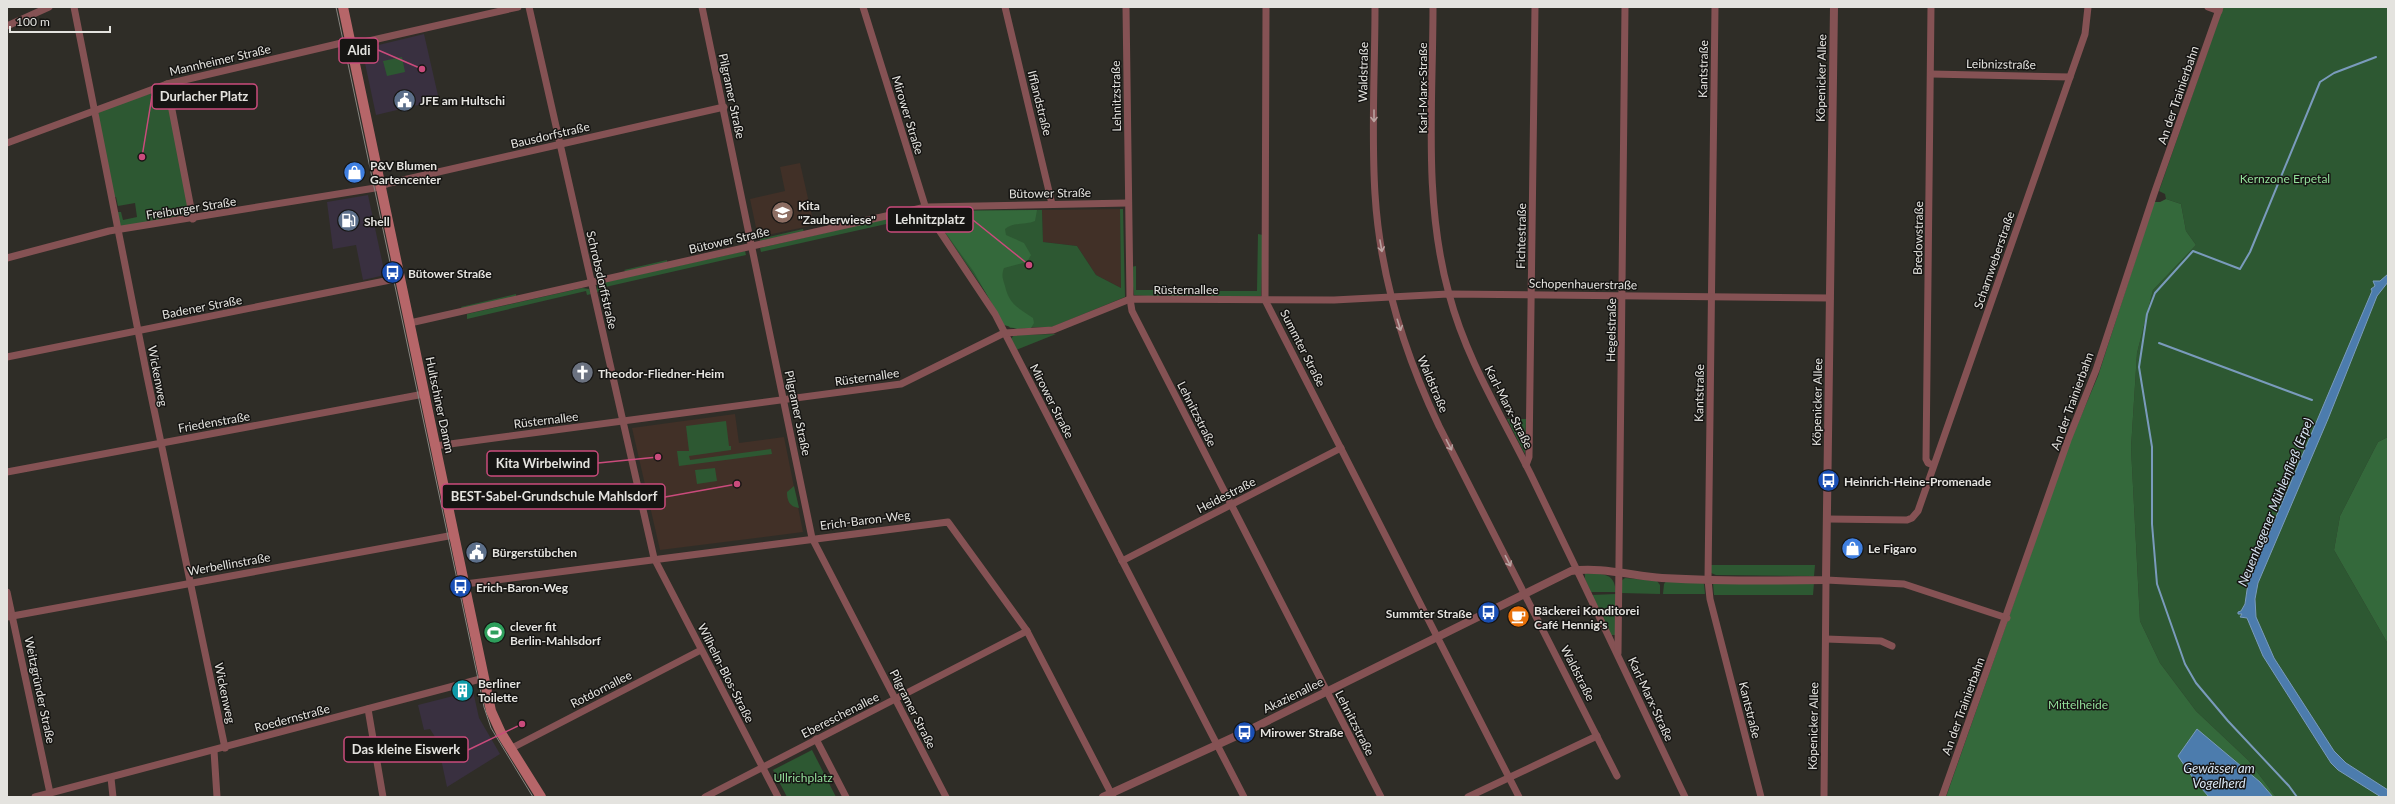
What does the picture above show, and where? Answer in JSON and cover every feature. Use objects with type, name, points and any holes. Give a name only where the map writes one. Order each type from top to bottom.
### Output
[{"type":"main road","name":"Hultschiner Damm","points":[[343,7],[493,720],[541,797]]},
{"type":"street","points":[[7,26],[49,7]]},
{"type":"street","name":"Wickenweg","points":[[74,7],[137,331],[225,748]]},
{"type":"street","name":"Mannheimer Straße","points":[[7,143],[166,84],[518,7]]},
{"type":"street","name":"Schrobsdorffstraße","points":[[528,7],[654,558]]},
{"type":"street","name":"Pilgramer Straße","points":[[702,7],[724,107],[812,538],[946,797]]},
{"type":"street","name":"Mirower Straße","points":[[863,7],[926,207],[1004,333],[1244,797]]},
{"type":"street","name":"Ifflandstraße","points":[[1005,7],[1052,204]]},
{"type":"street","name":"Lehnitzstraße","points":[[1126,7],[1128,203],[1130,299],[1132,311],[1381,797]]},
{"type":"street","name":"Summter Straße","points":[[1266,7],[1265,300],[1519,797]]},
{"type":"street","name":"Waldstraße","points":[[1375,7],[1375,194],[1379,232],[1391,297],[1421,388],[1617,776]]},
{"type":"street","name":"Karl-Marx-Straße","points":[[1433,7],[1433,196],[1448,294],[1461,332],[1484,384],[1578,570],[1607,635],[1618,654],[1685,797]]},
{"type":"street","name":"Fichtestraße","points":[[1526,465],[1529,457],[1535,7]]},
{"type":"street","name":"Hegelstraße","points":[[1618,654],[1625,7]]},
{"type":"street","name":"Kantstraße","points":[[1715,7],[1708,580],[1710,599],[1761,797]]},
{"type":"street","name":"Köpenicker Allee","points":[[1824,797],[1834,7]]},
{"type":"street","name":"Bredowstraße","points":[[1931,7],[1926,458],[1928,463],[1933,465]]},
{"type":"street","name":"Scharnweberstraße","points":[[1828,519],[1912,518],[1918,511],[2070,77],[2084,34],[2088,7]]},
{"type":"street","name":"An der Trainierbahn","points":[[1942,797],[2007,618],[2068,440],[2096,370],[2152,202],[2220,9],[2208,7]]},
{"type":"street","name":"Leibnizstraße","points":[[1931,74],[2070,77]]},
{"type":"street","points":[[166,84],[193,219]]},
{"type":"street","name":"Bausdorfstraße","points":[[380,186],[724,107]]},
{"type":"street","name":"Freiburger Straße","points":[[7,258],[117,231],[380,186]]},
{"type":"street","name":"Bütower Straße","points":[[410,323],[926,207],[1128,203]]},
{"type":"street","name":"Badener Straße","points":[[7,357],[400,278]]},
{"type":"street","name":"Schopenhauerstraße","points":[[1336,300],[1448,294],[1830,298]]},
{"type":"street","name":"Rüsternallee","points":[[436,446],[901,384],[1004,333],[1053,330],[1130,299],[1336,300]]},
{"type":"street","name":"Friedenstraße","points":[[7,472],[424,394]]},
{"type":"street","name":"Heidestraße","points":[[1122,561],[1341,448]]},
{"type":"street","name":"Erich-Baron-Weg","points":[[465,584],[654,558],[948,522],[1027,631],[1113,795]]},
{"type":"street","name":"Werbellinstraße","points":[[10,616],[454,534]]},
{"type":"street","name":"Wilhelm-Blos-Straße","points":[[654,558],[778,797]]},
{"type":"street","points":[[1525,594],[1578,570],[1708,580],[1826,580],[1904,584],[2007,618]]},
{"type":"street","name":"Weitzgründer Straße","points":[[7,592],[10,616],[50,793]]},
{"type":"street","name":"Akazienallee","points":[[1103,797],[1113,795],[1438,638],[1525,594]]},
{"type":"street","name":"Ebereschenallee","points":[[705,797],[1027,631]]},
{"type":"street","points":[[1826,639],[1881,641],[1892,646]]},
{"type":"street","name":"Rotdornallee","points":[[510,749],[701,650]]},
{"type":"street","name":"Roedernstraße","points":[[35,797],[214,751],[484,678]]},
{"type":"street","points":[[368,709],[383,797]]},
{"type":"street","points":[[1468,797],[1564,753],[1597,736]]},
{"type":"street","points":[[816,739],[846,797]]},
{"type":"street","points":[[214,751],[217,797]]},
{"type":"street","points":[[111,778],[113,797]]},
{"type":"shaded area","points":[[424,34],[439,100],[376,115],[362,49]]},
{"type":"shaded area","name":"Kita \"Zauberwiese\"","points":[[800,163],[814,225],[758,237],[750,199],[785,191],[780,167]]},
{"type":"shaded area","points":[[368,195],[385,275],[363,280],[356,245],[333,249],[327,202]]},
{"type":"shaded area","points":[[1120,209],[1121,288],[1096,275],[1077,246],[1043,242],[1042,210]]},
{"type":"shaded area","points":[[735,414],[739,443],[784,437],[803,532],[660,550],[632,428]]},
{"type":"shaded area","points":[[473,691],[479,718],[500,754],[447,787],[437,740],[430,729],[424,730],[418,705]]},
{"type":"green space","name":"Kernzone Erpetal","points":[[2223,7],[2388,7],[2388,437],[2378,442],[2340,516],[2334,550],[2388,644],[2388,797],[2276,797],[2248,760],[2196,711],[2160,663],[2140,621],[2131,448],[2137,353],[2153,290],[2196,245],[2186,231],[2181,204],[2166,199],[2165,194],[2159,191]]},
{"type":"green space","points":[[402,57],[405,72],[387,76],[383,61]]},
{"type":"green space","points":[[163,89],[166,91],[190,211],[186,217],[123,228],[118,225],[116,212],[121,212],[123,220],[137,217],[135,203],[118,206],[116,197],[113,197],[98,114],[100,111]]},
{"type":"green space","name":"Mittelheide","points":[[2166,199],[2181,204],[2186,231],[2196,245],[2153,290],[2137,353],[2131,448],[2140,621],[2160,663],[2196,711],[2248,760],[2276,797],[2273,797],[2260,782],[2195,781],[2209,797],[1946,797],[2070,442],[2098,376],[2154,202],[2160,202]]},
{"type":"green space","points":[[1120,209],[1123,209],[1125,297],[1052,327],[1010,328],[937,221],[935,213],[937,211],[1042,210],[1043,242],[1077,246],[1096,275],[1121,288]]},
{"type":"green space","points":[[1037,210],[1035,221],[1012,225],[1005,229],[1006,235],[1024,243],[1031,255],[1027,262],[1004,268],[1003,273],[1003,279],[1009,297],[1015,305],[1033,318],[1034,323],[1031,328],[1017,329],[1004,325],[974,272],[937,221],[935,213],[937,211]]},
{"type":"green space","points":[[919,211],[922,216],[761,252],[760,248]]},
{"type":"green space","points":[[803,229],[804,232],[760,241],[760,239]]},
{"type":"green space","points":[[1258,234],[1263,235],[1261,296],[1207,297],[1206,291],[1257,291]]},
{"type":"green space","points":[[745,251],[746,255],[601,288],[601,291],[597,292],[597,286],[601,283]]},
{"type":"green space","points":[[667,260],[667,263],[626,272],[624,270]]},
{"type":"green space","points":[[1136,266],[1136,290],[1159,290],[1160,297],[1134,295],[1131,267]]},
{"type":"green space","points":[[582,288],[589,289],[591,294],[587,295],[586,291],[467,319],[467,314]]},
{"type":"green space","points":[[1165,290],[1203,290],[1202,297],[1166,297]]},
{"type":"green space","points":[[516,294],[516,297],[462,309],[461,307]]},
{"type":"green space","points":[[1056,334],[1016,350],[1011,339],[1014,335]]},
{"type":"green space","points":[[1507,419],[1526,419],[1525,454]]},
{"type":"green space","points":[[726,421],[729,446],[731,446],[731,450],[689,456],[690,460],[771,449],[772,454],[679,466],[677,451],[689,451],[686,426]]},
{"type":"green space","points":[[2388,437],[2388,644],[2334,550],[2340,516],[2378,442]]},
{"type":"green space","points":[[715,468],[717,481],[697,484],[695,470]]},
{"type":"green space","points":[[794,486],[799,508],[791,505],[787,498],[787,492]]},
{"type":"green space","points":[[1711,565],[1815,565],[1814,576],[1716,575],[1711,573]]},
{"type":"green space","points":[[1585,573],[1602,574],[1610,577],[1615,585],[1616,592],[1591,592],[1585,579]]},
{"type":"green space","points":[[1625,578],[1657,581],[1660,585],[1660,594],[1621,593],[1621,581]]},
{"type":"green space","points":[[1667,580],[1702,582],[1704,584],[1705,594],[1663,594],[1664,584]]},
{"type":"green space","points":[[1713,583],[1814,583],[1813,595],[1714,595]]},
{"type":"green space","points":[[1616,594],[1616,635],[1611,635],[1591,595]]},
{"type":"green space","name":"Ullrichplatz","points":[[812,750],[836,797],[787,797],[773,770]]},
{"type":"water","points":[[2388,274],[2388,282],[2377,296],[2328,419],[2258,583],[2255,599],[2256,617],[2274,658],[2334,751],[2346,763],[2388,790],[2388,797],[2381,797],[2338,770],[2331,763],[2263,656],[2247,618],[2240,617],[2242,614],[2238,614],[2238,612],[2241,611],[2245,604],[2248,583],[2372,291],[2371,289],[2375,286],[2373,281],[2380,281]]},
{"type":"water","name":"Gewässer am Vogelherd","points":[[2197,729],[2260,782],[2273,797],[2209,797],[2195,781],[2178,756]]},
{"type":"waterway","points":[[2297,797],[2289,786],[2228,721],[2196,683],[2185,664],[2157,584],[2152,524],[2152,447],[2139,367],[2147,314],[2155,293],[2193,251],[2240,269],[2250,252],[2320,82],[2334,73],[2376,57]]},
{"type":"waterway","points":[[2159,343],[2312,400]]},
{"type":"tram line","points":[[336,7],[484,707],[491,728],[533,797]]},
{"type":"place","name":"Aldi","points":[[422,69]]},
{"type":"place","name":"JFE am Hultschi","points":[[405,100]]},
{"type":"place","name":"Durlacher Platz","points":[[142,157]]},
{"type":"place","name":"P&V Blumen Gartencenter","points":[[354,172]]},
{"type":"place","name":"Kita \"Zauberwiese\"","points":[[782,212]]},
{"type":"place","name":"Shell","points":[[348,221]]},
{"type":"place","name":"Lehnitzplatz","points":[[1029,265]]},
{"type":"place","name":"Bütower Straße","points":[[392,273]]},
{"type":"place","name":"Theodor-Fliedner-Heim","points":[[583,373]]},
{"type":"place","name":"Kita Wirbelwind","points":[[658,457]]},
{"type":"place","name":"Heinrich-Heine-Promenade","points":[[1828,481]]},
{"type":"place","name":"BEST-Sabel-Grundschule Mahlsdorf","points":[[737,484]]},
{"type":"place","name":"Le Figaro","points":[[1852,548]]},
{"type":"place","name":"Bürgerstübchen","points":[[477,552]]},
{"type":"place","name":"Erich-Baron-Weg","points":[[460,587]]},
{"type":"place","name":"Summter Straße","points":[[1488,613]]},
{"type":"place","name":"Bäckerei Konditorei Café Hennig's","points":[[1519,617]]},
{"type":"place","name":"clever fit Berlin-Mahlsdorf","points":[[494,633]]},
{"type":"place","name":"Berliner Toilette","points":[[463,690]]},
{"type":"place","name":"Das kleine Eiswerk","points":[[522,724]]},
{"type":"place","name":"Mirower Straße","points":[[1245,732]]},
{"type":"water label","name":"Neuenhagener Mühlenfließ (Erpe)","points":[[2275,502]]}]
